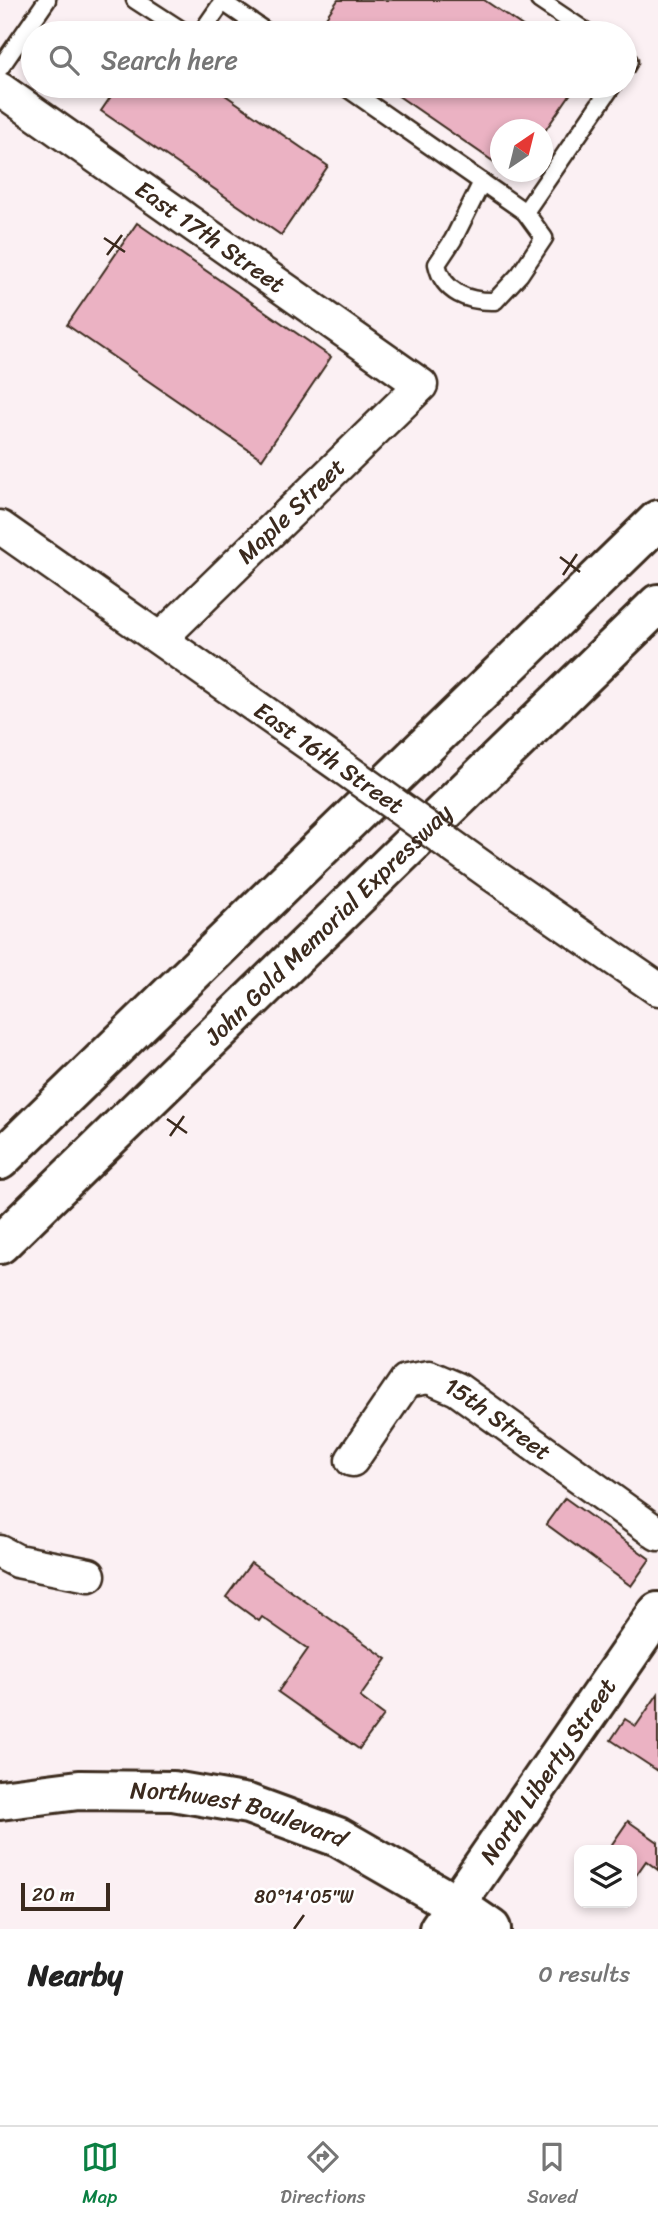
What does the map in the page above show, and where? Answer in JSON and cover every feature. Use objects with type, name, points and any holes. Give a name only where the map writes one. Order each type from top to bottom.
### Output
[{"type":"main road","points":[[0,1160],[658,520]]},
{"type":"main road","name":"John Gold Memorial Expressway","points":[[0,1244],[658,604]]},
{"type":"main road","points":[[0,1125],[222,943]]},
{"type":"main road","name":"North Liberty Street","points":[[447,1917],[658,1612]]},
{"type":"main road","name":"Northwest Boulevard","points":[[0,1800],[79,1790],[173,1791],[248,1804],[338,1837],[447,1917],[491,1929]]},
{"type":"street","name":"East 17th Street","points":[[0,89],[421,384]]},
{"type":"street","name":"Maple Street","points":[[161,638],[421,384]]},
{"type":"street","name":"East 16th Street","points":[[0,527],[658,989]]},
{"type":"street","name":"15th Street","points":[[352,1460],[407,1381],[429,1377],[457,1389],[658,1534]]},
{"type":"street","points":[[0,1552],[17,1560],[89,1575]]},
{"type":"lane","points":[[32,21],[47,0]]},
{"type":"lane","points":[[135,0],[167,21]]},
{"type":"lane","points":[[539,0],[570,21]]},
{"type":"lane","points":[[210,21],[224,1],[252,21]]},
{"type":"lane","points":[[0,68],[21,38]]},
{"type":"lane","points":[[361,98],[482,182],[525,212],[544,238],[520,274],[495,301],[480,302],[460,296],[440,278],[437,264],[453,240],[482,182]]},
{"type":"lane","points":[[525,212],[604,98]]},
{"type":"building","points":[[338,0],[484,0],[515,21],[323,21]]},
{"type":"building","points":[[110,98],[229,98],[328,166],[281,235],[101,111]]},
{"type":"building","points":[[401,98],[568,98],[553,119],[490,119],[490,159]]},
{"type":"building","points":[[137,223],[331,357],[262,459],[67,325]]},
{"type":"building","points":[[565,1498],[650,1559],[631,1586],[546,1524]]},
{"type":"building","points":[[251,1563],[387,1659],[360,1697],[384,1715],[359,1749],[278,1692],[308,1649],[262,1617],[259,1621],[226,1597]]},
{"type":"building","points":[[658,1694],[658,1771],[611,1740],[625,1719],[636,1726]]},
{"type":"building","points":[[628,1821],[658,1842],[658,1870],[646,1861],[637,1874],[637,1845],[611,1845]]}]
